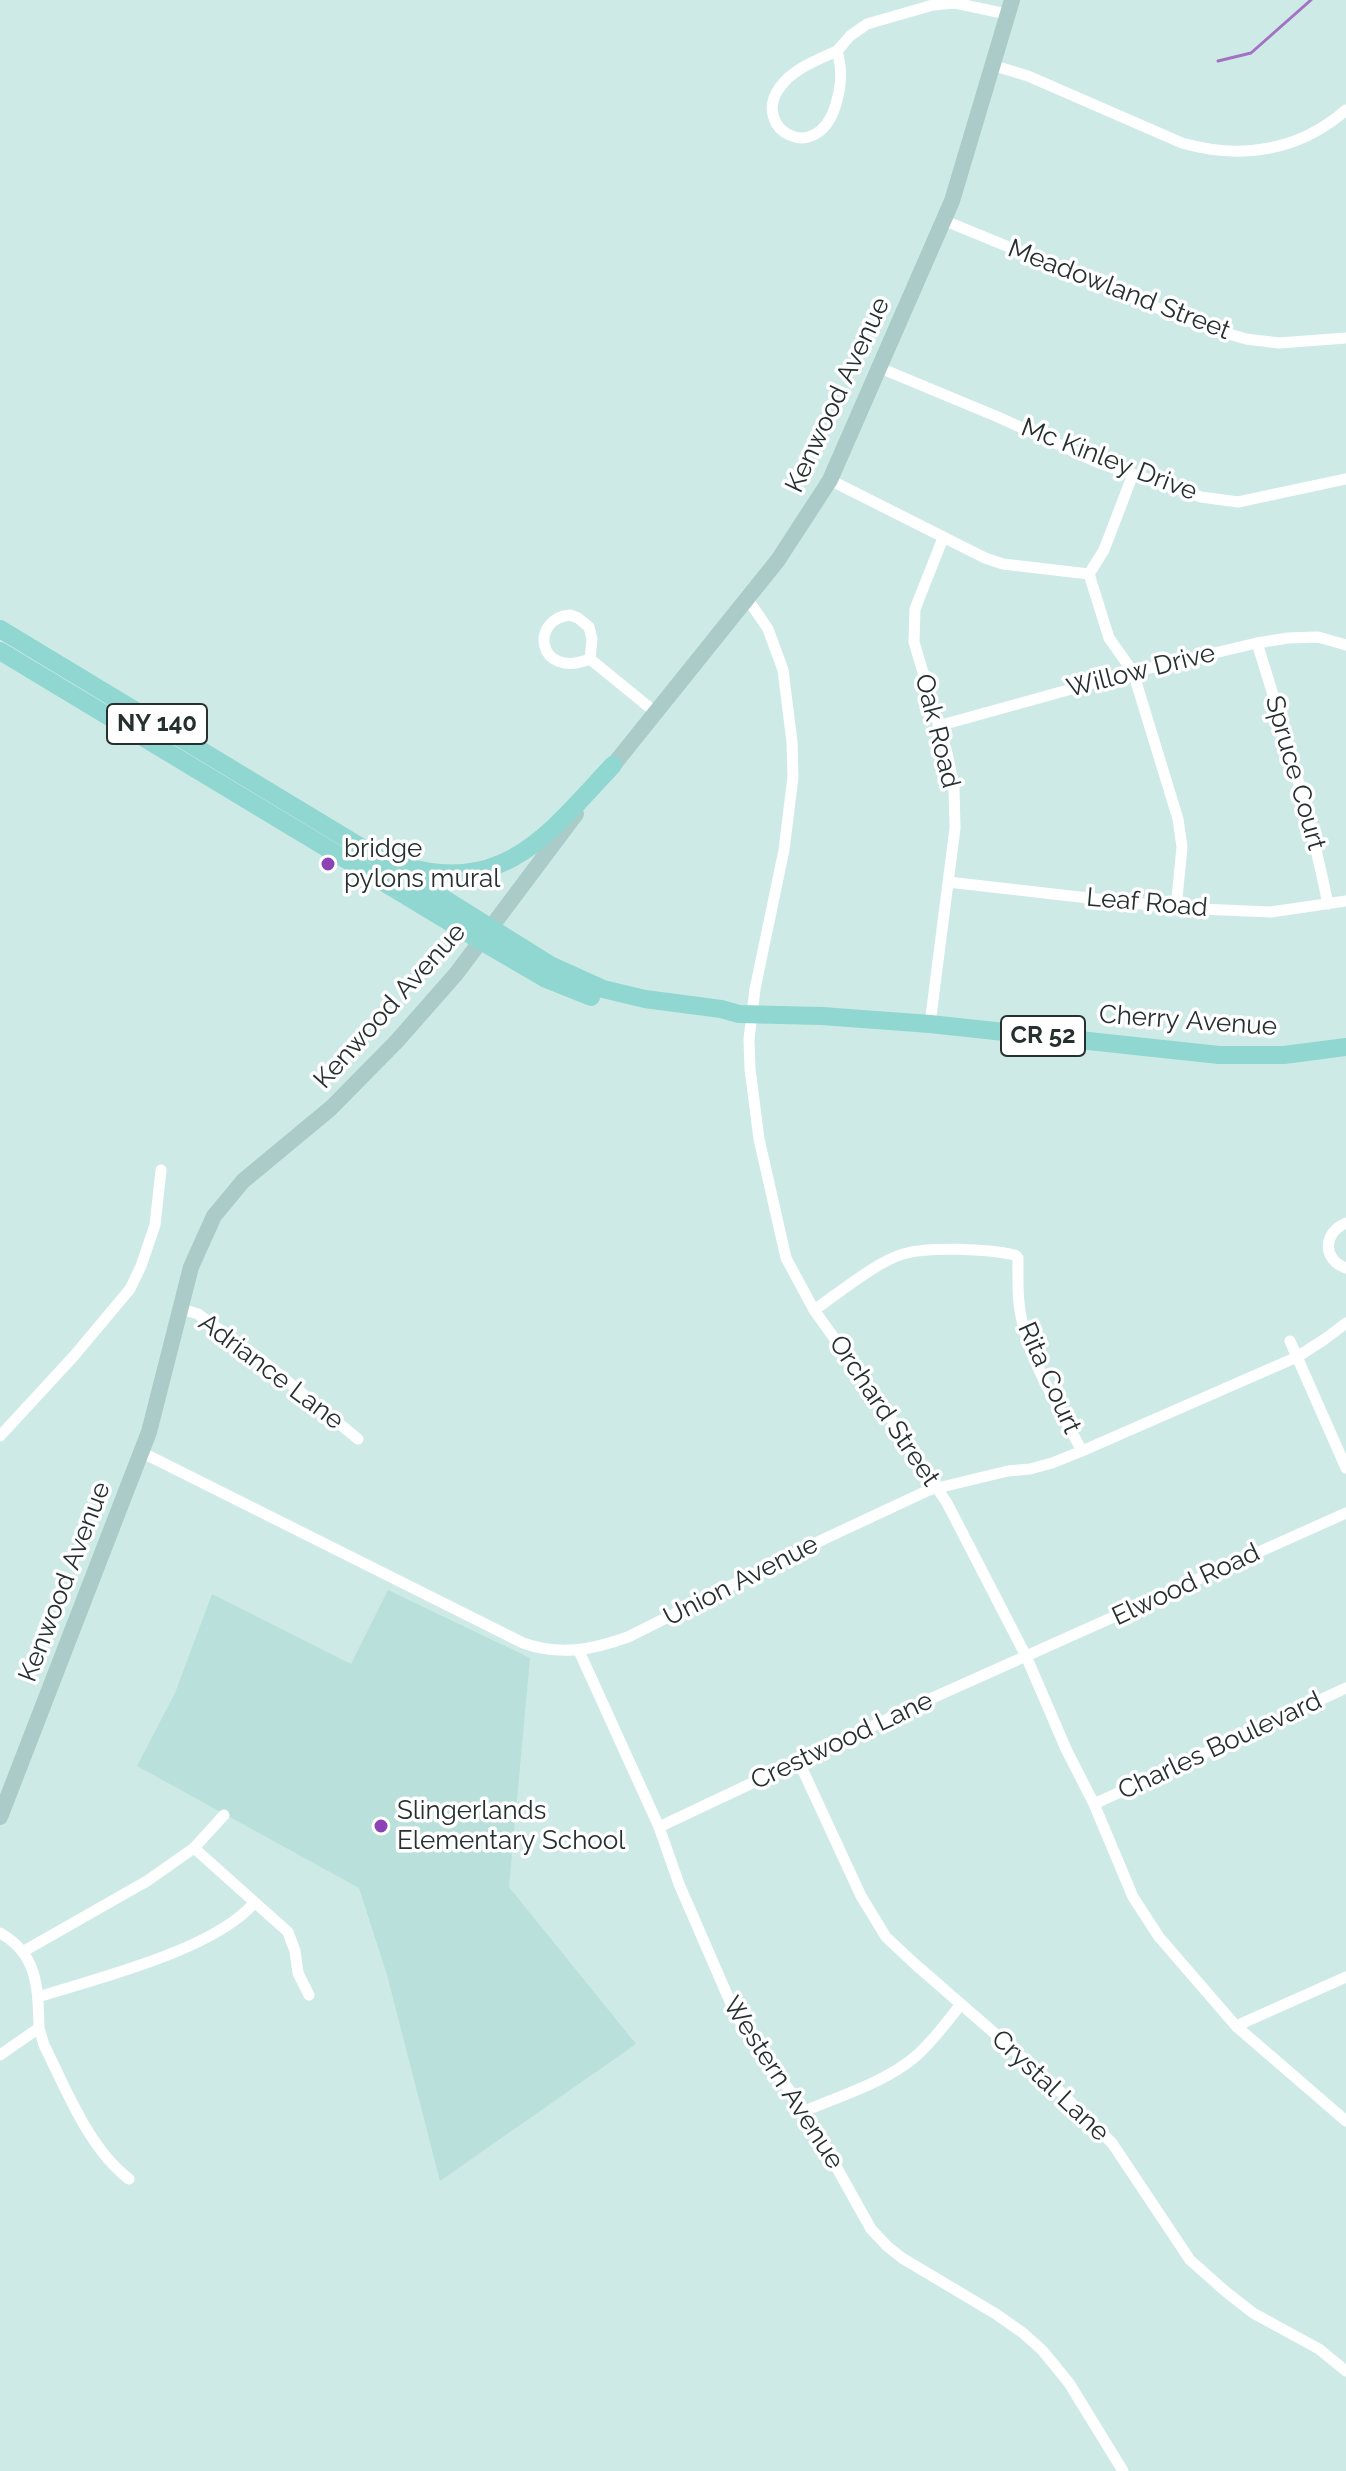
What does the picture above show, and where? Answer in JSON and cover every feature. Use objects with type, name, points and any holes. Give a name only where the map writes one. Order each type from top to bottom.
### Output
[{"type":"main road","name":"Kenwood Avenue","points":[[0,1817],[141,1452],[157,1407],[191,1267],[214,1216],[243,1181],[353,1088],[456,974],[613,765],[778,560],[830,480],[952,201],[1009,7]]},
{"type":"main road","name":"Cherry Avenue","points":[[0,629],[374,855],[485,935]]},
{"type":"main road","name":"Cherry Avenue","points":[[0,651],[368,873],[485,935],[603,989],[745,1015],[822,1016],[930,1024],[1248,1056],[1346,1047]]},
{"type":"main road","name":"NY 140","points":[[374,855],[435,873],[462,874],[504,863],[527,850],[550,831],[613,765]]},
{"type":"street","points":[[837,51],[842,75],[834,110],[826,127],[814,135],[799,138],[786,135],[775,118],[773,102],[779,88],[807,64],[837,51],[850,36],[867,24],[933,5],[955,3],[1009,7]]},
{"type":"street","points":[[992,65],[1028,76],[1182,143],[1204,149],[1235,151],[1273,148],[1313,134],[1345,112]]},
{"type":"street","name":"Meadowland Street","points":[[943,220],[1199,325],[1246,339],[1279,343],[1346,338]]},
{"type":"street","name":"Mc Kinley Drive","points":[[880,368],[1099,463],[1201,497],[1238,502],[1346,479]]},
{"type":"street","points":[[1133,474],[1104,550],[1089,574],[1109,638],[1133,672],[1178,819],[1182,847],[1176,908]]},
{"type":"street","points":[[830,480],[985,558],[1003,564],[1089,574]]},
{"type":"street","name":"Oak Road","points":[[930,1024],[955,828],[954,787],[918,657],[914,631],[915,609],[943,538]]},
{"type":"street","name":"Orchard Street","points":[[747,598],[768,629],[783,670],[792,742],[793,777],[784,850],[745,1015],[759,1139],[786,1258],[814,1310],[938,1489],[999,1601],[1094,1804],[1133,1897],[1159,1937],[1236,2026],[1346,2121]]},
{"type":"street","points":[[570,615],[582,621],[591,632],[590,659],[571,664],[554,661],[545,640],[547,628],[552,622],[570,615]]},
{"type":"street","name":"Willow Drive","points":[[938,726],[1133,672],[1257,643],[1318,637],[1346,645]]},
{"type":"street","name":"Spruce Court","points":[[1257,643],[1293,758],[1328,904]]},
{"type":"street","points":[[590,659],[655,712]]},
{"type":"street","name":"Leaf Road","points":[[948,882],[1176,908],[1271,912],[1346,901]]},
{"type":"street","points":[[0,1436],[130,1289],[155,1225],[161,1170]]},
{"type":"street","points":[[1346,1223],[1331,1233],[1327,1248],[1334,1262],[1346,1268]]},
{"type":"street","name":"Rita Court","points":[[814,1310],[887,1261],[905,1253],[969,1251],[1010,1254],[1018,1258],[1022,1323],[1043,1375],[1082,1451]]},
{"type":"street","name":"Adriance Lane","points":[[182,1309],[198,1314],[259,1358],[358,1439]]},
{"type":"street","name":"Union Avenue","points":[[141,1452],[523,1643],[541,1649],[579,1651],[628,1637],[929,1490],[1041,1466],[1082,1451],[1297,1357],[1346,1323]]},
{"type":"street","points":[[1290,1341],[1346,1468]]},
{"type":"street","name":"Elwood Road","points":[[1026,1656],[1346,1513]]},
{"type":"street","name":"Western Avenue","points":[[579,1651],[659,1827],[679,1884],[735,2013],[805,2111],[861,2212],[879,2238],[902,2258],[996,2314],[1042,2350],[1069,2383],[1123,2471]]},
{"type":"street","name":"Crestwood Lane","points":[[659,1827],[1026,1656]]},
{"type":"street","name":"Charles Boulevard","points":[[1094,1804],[1346,1688]]},
{"type":"street","name":"Crystal Lane","points":[[799,1762],[861,1896],[898,1949],[1058,2088],[1112,2143],[1190,2260],[1253,2313],[1319,2349],[1346,2371]]},
{"type":"street","points":[[24,1951],[147,1881],[194,1848],[224,1815]]},
{"type":"street","points":[[194,1848],[288,1932],[298,1973],[309,1995]]},
{"type":"street","points":[[38,1997],[137,1966],[202,1940],[245,1914],[254,1903]]},
{"type":"street","points":[[0,1933],[24,1951],[34,1974],[39,2028],[44,2045],[99,2148],[129,2179]]},
{"type":"street","points":[[1236,2026],[1346,1977]]},
{"type":"street","points":[[805,2111],[900,2067],[932,2040],[961,2004]]},
{"type":"street","points":[[0,2055],[39,2028]]},
{"type":"shaded area","name":"Slingerlands Elementary School","points":[[388,1590],[530,1658],[509,1887],[636,2044],[440,2181],[387,1975],[359,1888],[137,1766],[175,1693],[212,1594],[351,1664]]},
{"type":"waterway","points":[[1218,61],[1251,53],[1311,0]]},
{"type":"place","name":"bridge pylons mural","points":[[328,864]]},
{"type":"place","name":"Slingerlands Elementary School","points":[[381,1826]]}]
